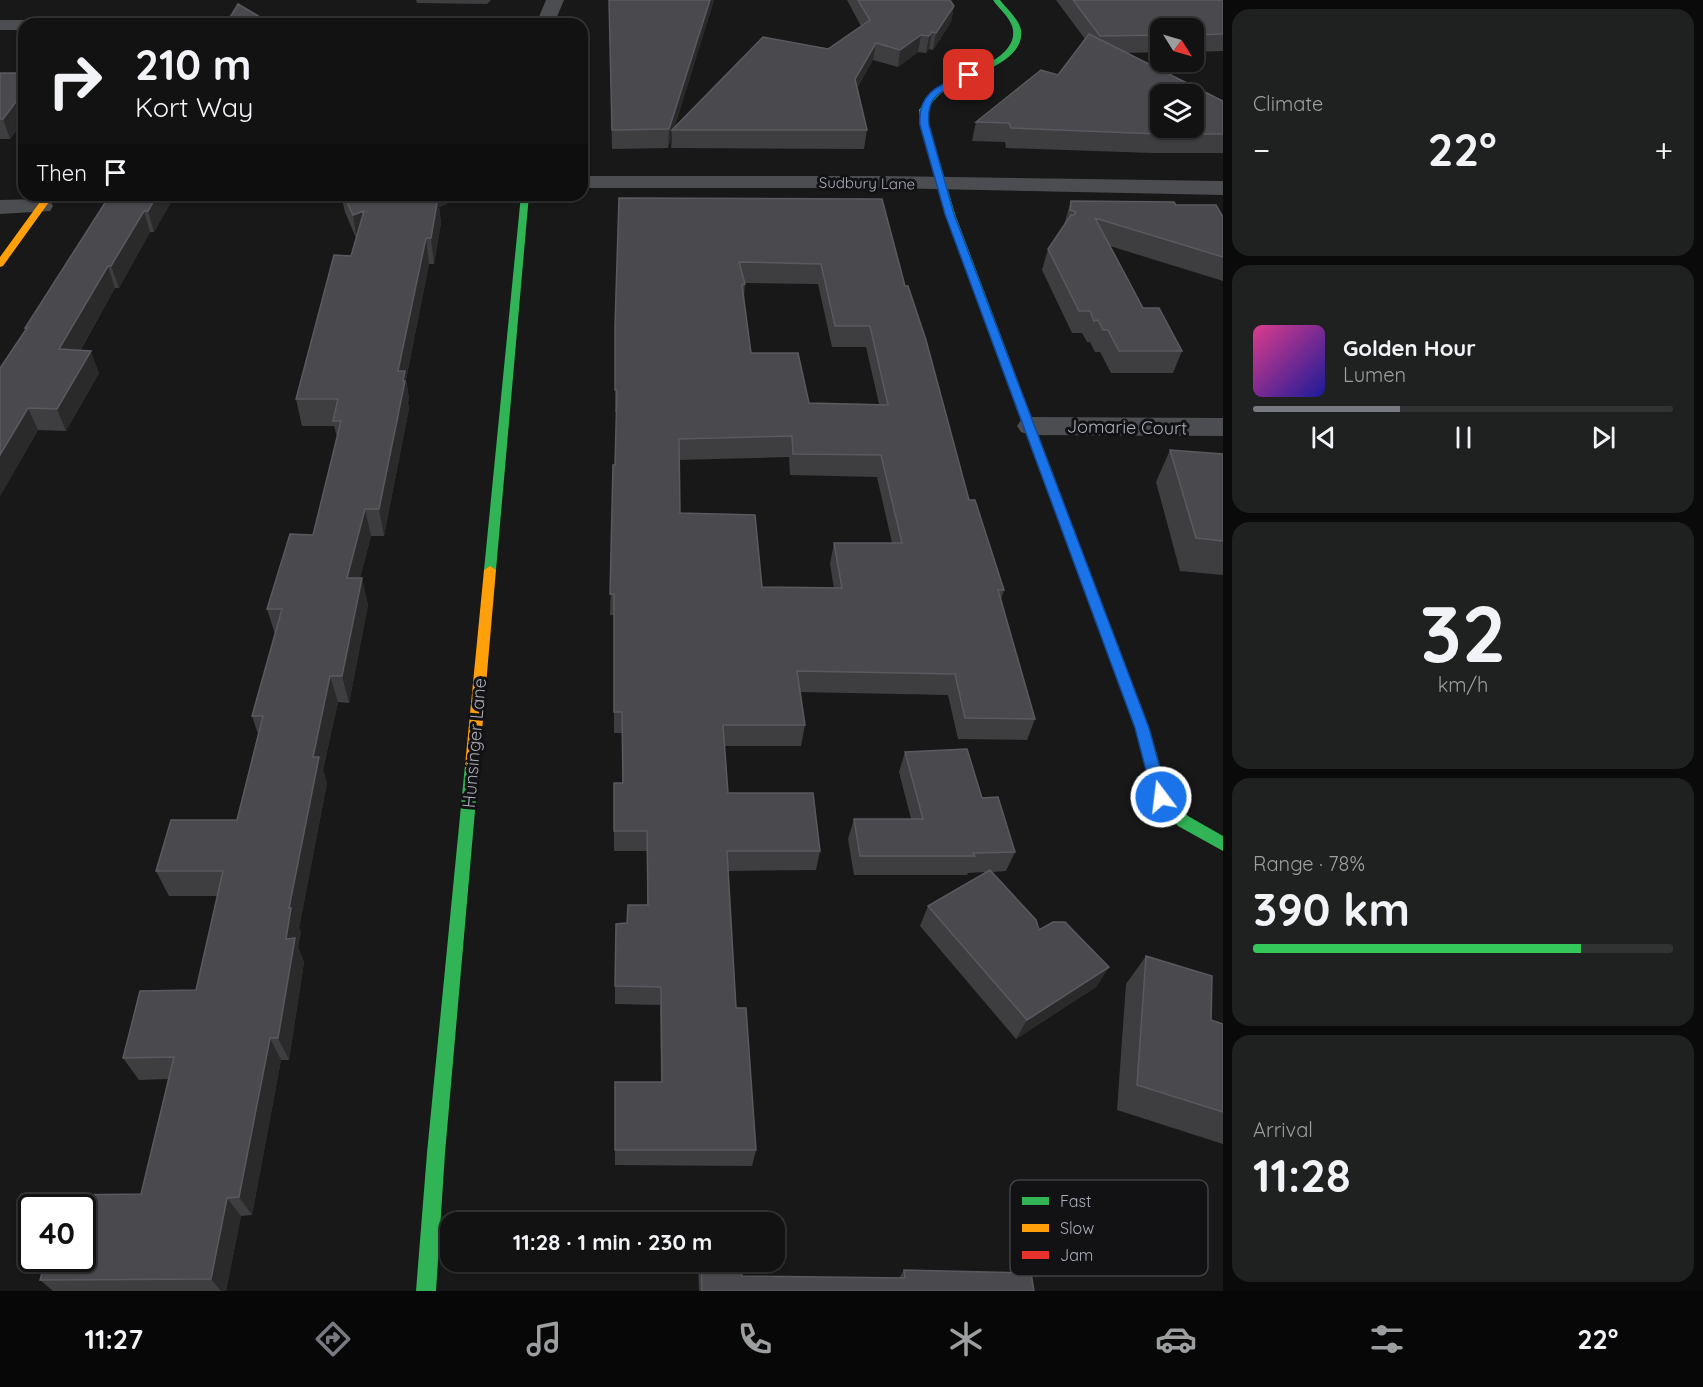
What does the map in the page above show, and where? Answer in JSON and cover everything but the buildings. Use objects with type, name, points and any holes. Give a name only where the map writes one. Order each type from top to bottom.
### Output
[{"type":"street","points":[[548,18],[555,0]]},
{"type":"street","points":[[996,0],[1017,30],[1017,42],[1012,51],[997,62],[948,84],[934,94],[923,110],[924,125],[950,214],[1142,728],[1161,797],[1183,821],[1223,844]]},
{"type":"street","points":[[0,25],[18,26]]},
{"type":"street","name":"Sudbury Lane","points":[[588,182],[1223,188]]},
{"type":"street","points":[[0,207],[46,201]]},
{"type":"street","points":[[0,264],[46,201]]},
{"type":"street","name":"Hunsinger Lane","points":[[426,1291],[438,1129],[524,201]]},
{"type":"street","name":"Jomarie Court","points":[[1031,426],[1223,427]]},
{"type":"traffic: fast","points":[[996,0],[1016,26],[1017,41],[1011,51],[989,66],[941,89],[923,110],[925,125],[950,214],[1005,360]]},
{"type":"traffic: fast","points":[[490,570],[524,201]]},
{"type":"traffic: fast","points":[[1068,530],[1142,728],[1161,797],[1183,821],[1223,844]]},
{"type":"traffic: fast","points":[[426,1291],[436,1153],[472,765]]},
{"type":"traffic: slow","points":[[0,264],[46,201]]},
{"type":"traffic: slow","points":[[472,765],[490,570]]},
{"type":"traffic: jam","points":[[1005,360],[1068,530]]},
{"type":"route","points":[[969,75],[948,84],[934,94],[923,110],[924,125],[950,214],[1142,728],[1161,797]]}]
